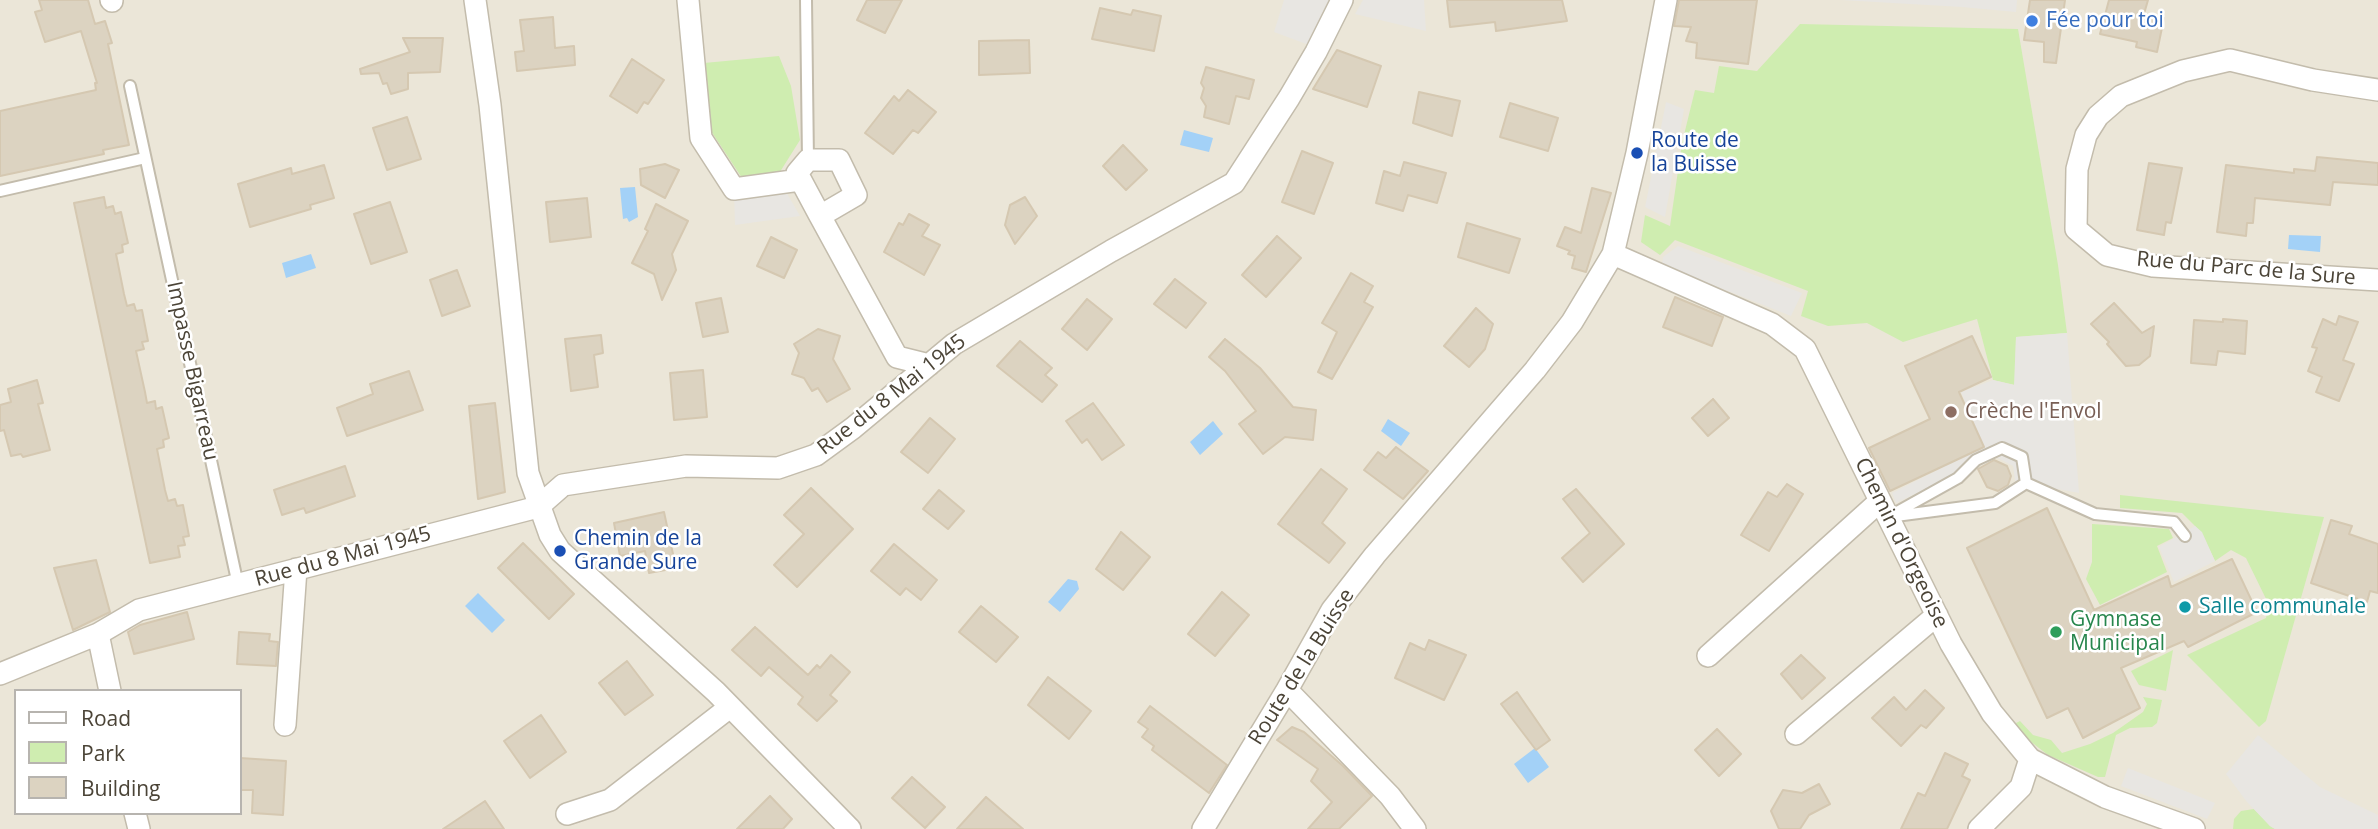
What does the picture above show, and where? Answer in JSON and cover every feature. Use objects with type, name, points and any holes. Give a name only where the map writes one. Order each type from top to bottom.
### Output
[{"type":"street","points":[[475,0],[490,105],[527,473],[538,507],[559,551],[730,707],[850,829]]},
{"type":"street","points":[[688,0],[701,138],[734,189],[800,180]]},
{"type":"street","name":"Rue du 8 Mai 1945","points":[[0,674],[98,634],[139,610],[538,507],[563,485],[686,466],[778,468],[816,455],[853,428],[954,344],[1111,251],[1234,183],[1289,98],[1342,0]]},
{"type":"street","name":"Route de la Buisse","points":[[1203,829],[1332,611],[1375,555],[1535,370],[1573,322],[1613,254],[1637,153],[1666,0]]},
{"type":"street","name":"Rue du Parc de la Sure","points":[[2378,90],[2314,80],[2230,60],[2183,71],[2121,96],[2098,116],[2086,135],[2077,169],[2076,229],[2107,255],[2154,266],[2378,280]]},
{"type":"street","points":[[820,216],[856,195],[839,160],[808,160],[797,173],[800,180],[897,357],[891,396]]},
{"type":"street","name":"Chemin d'Orgeoise","points":[[1613,254],[1772,324],[1805,349],[1951,644],[1992,713],[2030,759],[2105,797],[2194,829]]},
{"type":"street","points":[[897,357],[929,365]]},
{"type":"street","points":[[1708,656],[1884,509]]},
{"type":"street","points":[[285,725],[296,569]]},
{"type":"street","points":[[1796,734],[1937,615]]},
{"type":"street","points":[[98,634],[110,689]]},
{"type":"street","points":[[1287,690],[1390,796],[1415,829]]},
{"type":"street","points":[[567,814],[611,800],[730,707]]},
{"type":"street","points":[[1979,829],[2021,787],[2030,759]]},
{"type":"lane","points":[[806,0],[808,160]]},
{"type":"lane","name":"Impasse Bigarreau","points":[[130,86],[238,584]]},
{"type":"lane","points":[[0,191],[145,158]]},
{"type":"lane","points":[[1884,509],[1958,478],[1976,460],[2002,448],[2022,457],[2026,483]]},
{"type":"lane","points":[[1884,509],[1995,503],[2026,483]]},
{"type":"lane","points":[[2026,483],[2095,514],[2174,522],[2185,536]]},
{"type":"shaded area","points":[[0,0],[2378,0],[2378,829],[0,829]]},
{"type":"shaded area","points":[[1284,0],[1342,0],[1309,45],[1274,32]]},
{"type":"shaded area","points":[[1363,0],[1424,0],[1426,31],[1355,14]]},
{"type":"shaded area","points":[[1841,0],[2017,0],[2016,12]]},
{"type":"shaded area","points":[[1666,102],[1684,109],[1665,217],[1645,207]]},
{"type":"shaded area","points":[[781,183],[800,216],[735,225],[734,189]]},
{"type":"shaded area","points":[[1678,246],[1802,293],[1791,316],[1662,265],[1663,257]]},
{"type":"shaded area","points":[[2067,333],[2079,493],[2015,481],[2013,466],[1994,456],[1896,503],[1892,493],[1983,447],[1961,392],[1993,380],[2014,385],[2016,337]]},
{"type":"shaded area","points":[[2195,526],[2202,532],[2215,561],[2174,582],[2159,547]]},
{"type":"shaded area","points":[[2258,735],[2320,787],[2378,815],[2378,829],[2275,829],[2270,826],[2226,774]]},
{"type":"shaded area","points":[[2128,768],[2215,803],[2207,819],[2121,786]]},
{"type":"green space","points":[[1800,24],[2018,29],[2067,333],[2016,337],[2015,385],[1993,380],[1977,319],[1903,342],[1867,323],[1828,326],[1801,316],[1808,291],[1675,240],[1660,255],[1641,242],[1645,215],[1670,226],[1682,143],[1695,90],[1714,93],[1719,66],[1757,71]]},
{"type":"green space","points":[[779,56],[791,86],[800,140],[778,175],[742,178],[709,128],[704,63]]},
{"type":"green space","points":[[2120,495],[2324,517],[2266,721],[2259,727],[2187,655],[2266,618],[2269,605],[2246,558],[2231,550],[2215,561],[2201,532],[2182,513],[2120,508]]},
{"type":"green space","points":[[2092,524],[2169,529],[2173,538],[2157,546],[2167,572],[2100,605],[2086,579],[2092,562]]},
{"type":"green space","points":[[2173,650],[2166,691],[2139,685],[2131,671]]},
{"type":"green space","points":[[2143,697],[2162,700],[2157,723],[2152,727],[2130,728],[2116,735],[2105,777],[2098,777],[2048,755],[2014,724],[2020,721],[2033,735],[2051,740],[2062,753],[2113,733],[2143,712],[2147,704]]},
{"type":"green space","points":[[2254,809],[2275,829],[2233,829],[2234,819],[2241,811]]},
{"type":"water","points":[[1184,130],[1213,138],[1209,152],[1180,145]]},
{"type":"water","points":[[635,187],[638,217],[629,222],[627,218],[623,219],[620,188]]},
{"type":"water","points":[[2289,235],[2321,236],[2320,252],[2288,249]]},
{"type":"water","points":[[311,254],[316,268],[286,278],[282,263]]},
{"type":"water","points":[[1388,419],[1410,433],[1401,446],[1381,431]]},
{"type":"water","points":[[1213,421],[1223,434],[1200,455],[1190,442]]},
{"type":"water","points":[[1068,579],[1077,581],[1079,589],[1060,612],[1048,602]]},
{"type":"water","points":[[478,593],[505,620],[492,633],[465,606]]},
{"type":"water","points":[[1535,748],[1549,767],[1528,783],[1514,764]]},
{"type":"building","points":[[39,0],[88,0],[95,24],[105,21],[112,43],[108,44],[129,145],[103,150],[104,154],[0,176],[0,111],[96,90],[97,83],[81,31],[45,42],[35,12],[42,10]]},
{"type":"building","points":[[867,0],[902,0],[885,33],[857,20]]},
{"type":"building","points":[[1447,0],[1562,0],[1567,21],[1496,31],[1495,22],[1450,27]]},
{"type":"building","points":[[1679,0],[1757,0],[1748,64],[1696,58],[1697,43],[1686,41],[1691,27],[1674,26]]},
{"type":"building","points":[[2030,0],[2065,0],[2056,63],[2044,62],[2044,42],[2024,40]]},
{"type":"building","points":[[2109,0],[2148,0],[2144,14],[2164,18],[2157,52],[2136,47],[2137,42],[2100,34]]},
{"type":"building","points":[[1100,8],[1131,15],[1133,10],[1161,16],[1154,51],[1092,39]]},
{"type":"building","points":[[553,17],[555,48],[574,46],[575,65],[517,71],[515,52],[524,51],[520,20]]},
{"type":"building","points":[[403,38],[443,38],[440,72],[408,73],[408,89],[391,94],[379,73],[361,74],[360,69],[410,52]]},
{"type":"building","points":[[1029,40],[1030,73],[979,75],[979,41]]},
{"type":"building","points":[[1337,50],[1381,66],[1367,107],[1313,89]]},
{"type":"building","points":[[632,59],[664,80],[648,104],[644,102],[637,113],[610,96]]},
{"type":"building","points":[[1206,67],[1254,80],[1249,99],[1236,96],[1229,124],[1204,117],[1206,106],[1201,98],[1204,88],[1201,83]]},
{"type":"building","points":[[908,90],[936,112],[918,133],[913,130],[893,154],[865,133],[894,96],[899,101]]},
{"type":"building","points":[[1419,92],[1460,101],[1452,136],[1413,123]]},
{"type":"building","points":[[1510,103],[1558,118],[1548,151],[1500,137]]},
{"type":"building","points":[[407,117],[421,159],[387,170],[373,128]]},
{"type":"building","points":[[1123,145],[1147,170],[1126,190],[1103,166]]},
{"type":"building","points":[[1302,151],[1333,163],[1314,214],[1282,202]]},
{"type":"building","points":[[2317,157],[2378,163],[2378,185],[2333,182],[2330,205],[2255,198],[2253,223],[2247,223],[2246,236],[2217,232],[2226,165],[2294,173],[2294,169],[2315,171]]},
{"type":"building","points":[[1404,162],[1446,173],[1437,203],[1408,195],[1403,211],[1376,203],[1384,171],[1400,176]]},
{"type":"building","points":[[2149,163],[2182,168],[2171,223],[2166,222],[2164,235],[2137,230]]},
{"type":"building","points":[[665,164],[679,170],[665,198],[641,185],[640,169]]},
{"type":"building","points":[[324,165],[334,198],[310,205],[311,209],[250,227],[238,184],[291,168],[292,174]]},
{"type":"building","points":[[1592,188],[1611,193],[1586,272],[1572,268],[1575,256],[1557,246],[1565,227],[1581,233]]},
{"type":"building","points":[[104,197],[106,208],[113,206],[115,214],[121,212],[128,243],[122,245],[123,252],[116,254],[127,306],[134,304],[136,311],[142,310],[148,341],[142,342],[144,349],[136,351],[147,403],[155,401],[156,409],[162,407],[169,438],[163,440],[164,447],[157,449],[165,490],[168,501],[175,499],[177,506],[183,505],[189,536],[183,537],[185,545],[178,546],[180,557],[150,563],[74,203]]},
{"type":"building","points":[[1025,197],[1037,216],[1015,244],[1005,225],[1010,205]]},
{"type":"building","points":[[587,198],[591,237],[550,242],[546,202]]},
{"type":"building","points":[[390,202],[407,252],[371,264],[354,214]]},
{"type":"building","points":[[656,204],[688,221],[672,254],[676,270],[662,300],[654,274],[632,263],[648,231],[645,229]]},
{"type":"building","points":[[909,214],[929,225],[922,236],[940,245],[924,275],[884,252],[899,223],[903,225]]},
{"type":"building","points":[[1467,223],[1520,239],[1509,273],[1458,257]]},
{"type":"building","points":[[1277,236],[1301,258],[1266,297],[1242,275]]},
{"type":"building","points":[[771,237],[797,250],[784,278],[757,266]]},
{"type":"building","points":[[457,270],[470,306],[442,316],[430,280]]},
{"type":"building","points":[[1351,273],[1373,286],[1364,302],[1373,307],[1332,379],[1318,372],[1337,332],[1322,323]]},
{"type":"building","points":[[1175,279],[1206,303],[1186,328],[1154,304]]},
{"type":"building","points":[[1675,297],[1723,317],[1712,346],[1663,327]]},
{"type":"building","points":[[721,298],[728,332],[703,337],[696,303]]},
{"type":"building","points":[[1087,299],[1112,319],[1087,350],[1062,329]]},
{"type":"building","points":[[2114,303],[2142,333],[2154,326],[2150,356],[2139,365],[2126,366],[2107,344],[2109,342],[2091,324]]},
{"type":"building","points":[[1476,308],[1493,324],[1485,349],[1469,367],[1444,346]]},
{"type":"building","points":[[2339,316],[2358,322],[2343,360],[2354,364],[2339,401],[2316,392],[2322,377],[2308,371],[2317,348],[2312,347],[2323,319],[2336,325]]},
{"type":"building","points":[[2223,319],[2247,321],[2245,354],[2218,351],[2216,365],[2191,363],[2194,320],[2223,322]]},
{"type":"building","points":[[818,329],[840,336],[833,359],[850,389],[827,402],[818,388],[812,391],[804,378],[792,374],[799,353],[794,344]]},
{"type":"building","points":[[601,335],[603,353],[594,355],[598,387],[571,391],[565,339]]},
{"type":"building","name":"Crèche l'Envol","points":[[1972,336],[1991,377],[1959,392],[1984,447],[1890,491],[1869,448],[1930,419],[1905,366]]},
{"type":"building","points":[[1225,339],[1260,368],[1293,407],[1316,410],[1313,440],[1285,437],[1263,454],[1239,424],[1256,411],[1225,371],[1209,357]]},
{"type":"building","points":[[1020,341],[1052,368],[1045,375],[1057,385],[1042,402],[997,366]]},
{"type":"building","points":[[703,370],[707,417],[674,420],[670,373]]},
{"type":"building","points":[[409,371],[423,410],[347,436],[337,408],[373,394],[370,384]]},
{"type":"building","points":[[37,380],[43,403],[38,404],[50,450],[23,457],[21,454],[11,456],[4,430],[0,431],[0,405],[11,402],[8,389]]},
{"type":"building","points":[[1713,399],[1729,418],[1708,436],[1692,418]]},
{"type":"building","points":[[495,403],[505,492],[478,499],[469,406]]},
{"type":"building","points":[[1093,403],[1124,445],[1102,460],[1087,439],[1082,443],[1066,421]]},
{"type":"building","points":[[930,418],[955,439],[928,473],[901,452]]},
{"type":"building","points":[[1396,447],[1428,471],[1403,499],[1364,470],[1378,452],[1386,458]]},
{"type":"building","points":[[1994,460],[2007,466],[2011,476],[2008,485],[1998,491],[1987,487],[1978,469]]},
{"type":"building","points":[[345,466],[355,496],[306,513],[304,508],[282,515],[274,490]]},
{"type":"building","points":[[1321,469],[1347,489],[1322,523],[1345,543],[1329,563],[1278,524]]},
{"type":"building","points":[[1787,484],[1803,494],[1769,551],[1741,535],[1768,492],[1777,497]]},
{"type":"building","points":[[811,488],[853,529],[797,587],[774,565],[804,534],[784,515]]},
{"type":"building","points":[[1576,489],[1624,544],[1583,582],[1562,558],[1590,533],[1563,499]]},
{"type":"building","points":[[939,490],[964,511],[948,529],[923,509]]},
{"type":"building","points":[[2047,508],[2094,610],[2168,576],[2171,587],[2232,559],[2257,612],[2188,647],[2184,641],[2121,668],[2140,708],[2083,738],[2068,708],[2047,718],[1967,548]]},
{"type":"building","points":[[664,512],[676,568],[649,573],[645,551],[620,556],[614,523]]},
{"type":"building","points":[[2331,520],[2352,526],[2349,534],[2378,544],[2378,593],[2370,591],[2367,602],[2311,583]]},
{"type":"building","points":[[1121,532],[1150,557],[1123,590],[1096,569]]},
{"type":"building","points":[[523,543],[574,594],[549,619],[498,568]]},
{"type":"building","points":[[894,544],[937,580],[921,600],[906,588],[900,595],[871,571]]},
{"type":"building","points":[[96,560],[110,612],[73,630],[54,568]]},
{"type":"building","points":[[1222,592],[1249,615],[1215,656],[1188,634]]},
{"type":"building","points":[[981,606],[1018,637],[996,662],[959,632]]},
{"type":"building","points":[[187,612],[194,639],[134,654],[128,632],[140,625]]},
{"type":"building","points":[[755,627],[808,675],[817,665],[820,668],[831,655],[850,672],[830,695],[837,701],[817,721],[798,704],[803,697],[769,667],[761,676],[732,650]]},
{"type":"building","points":[[239,632],[270,634],[269,641],[278,642],[276,666],[237,664]]},
{"type":"building","points":[[1429,640],[1466,655],[1444,700],[1395,678],[1410,643],[1425,650]]},
{"type":"building","points":[[1801,655],[1825,678],[1802,699],[1781,674]]},
{"type":"building","points":[[627,661],[653,695],[625,715],[599,683]]},
{"type":"building","points":[[1048,677],[1091,711],[1069,739],[1028,705]]},
{"type":"building","points":[[1925,690],[1944,708],[1926,728],[1921,725],[1901,746],[1872,718],[1894,697],[1906,710]]},
{"type":"building","points":[[1517,692],[1550,740],[1536,750],[1501,704]]},
{"type":"building","points":[[1150,706],[1227,765],[1209,793],[1152,750],[1154,746],[1142,737],[1148,729],[1138,722]]},
{"type":"building","points":[[541,715],[566,752],[530,778],[504,741]]},
{"type":"building","points":[[1292,727],[1304,732],[1372,796],[1339,829],[1308,829],[1332,802],[1311,781],[1318,769],[1277,740]]},
{"type":"building","points":[[1717,729],[1741,754],[1719,776],[1695,750]]},
{"type":"building","points":[[1945,753],[1968,764],[1962,776],[1970,780],[1947,829],[1901,829],[1918,793],[1925,796]]},
{"type":"building","points":[[242,758],[286,761],[283,815],[252,813],[253,790],[242,790]]},
{"type":"building","points":[[912,777],[945,807],[925,828],[892,798]]},
{"type":"building","points":[[1819,784],[1830,804],[1809,815],[1800,829],[1779,829],[1771,811],[1783,790],[1802,793]]},
{"type":"building","points":[[770,796],[792,819],[783,829],[737,829]]},
{"type":"building","points":[[986,797],[1023,829],[957,829]]},
{"type":"building","points":[[485,801],[504,829],[443,829]]},
{"type":"place","name":"Fée pour toi","points":[[2032,21]]},
{"type":"place","name":"Route de la Buisse","points":[[1637,153]]},
{"type":"place","name":"Crèche l'Envol","points":[[1951,412]]},
{"type":"place","name":"Chemin de la Grande Sure","points":[[560,551]]},
{"type":"place","name":"Salle communale","points":[[2185,607]]},
{"type":"place","name":"Gymnase Municipal","points":[[2056,632]]}]
